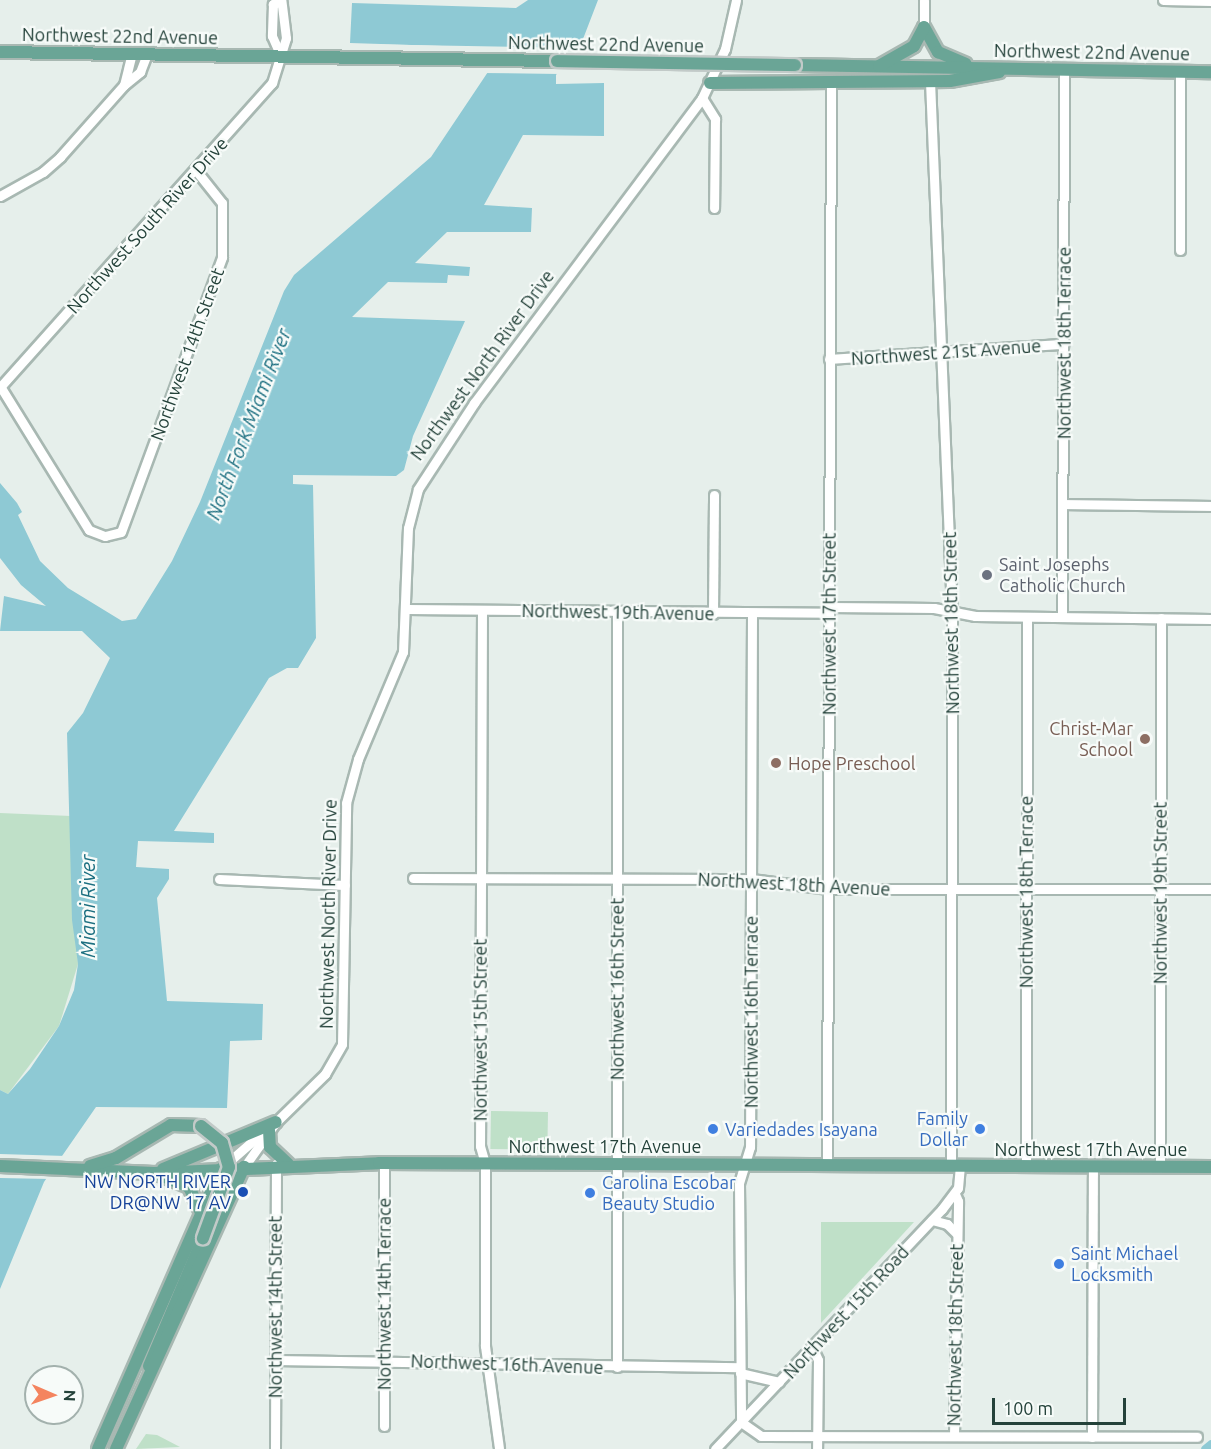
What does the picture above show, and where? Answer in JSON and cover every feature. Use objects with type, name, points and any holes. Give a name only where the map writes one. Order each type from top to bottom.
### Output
[{"type":"main road","points":[[878,67],[915,46],[924,27]]},
{"type":"main road","points":[[924,27],[938,52],[979,68]]},
{"type":"main road","name":"Northwest 22nd Avenue","points":[[0,52],[1211,72]]},
{"type":"main road","points":[[710,83],[977,79],[1008,69]]},
{"type":"main road","points":[[76,1169],[116,1158],[171,1125],[201,1126],[222,1143],[229,1167],[203,1238],[138,1398]]},
{"type":"main road","points":[[154,1173],[272,1126],[270,1147],[282,1164]]},
{"type":"main road","name":"Northwest 17th Avenue","points":[[0,1166],[154,1173],[282,1164],[384,1163],[1211,1167]]},
{"type":"main road","name":"Northwest North River Drive","points":[[116,1449],[244,1167]]},
{"type":"main road","name":"Northwest North River Drive","points":[[98,1449],[221,1169]]},
{"type":"main road","points":[[154,1173],[189,1187],[201,1213]]},
{"type":"street","points":[[281,0],[273,4],[273,36],[281,56]]},
{"type":"street","name":"Northwest North River Drive","points":[[221,1169],[272,1126],[340,1052],[345,1005],[345,885],[350,783],[397,673],[407,609],[410,517],[429,466],[702,98],[725,49],[736,0]]},
{"type":"street","points":[[924,0],[924,27]]},
{"type":"street","points":[[1163,0],[1211,1]]},
{"type":"street","points":[[124,85],[132,54]]},
{"type":"street","points":[[0,196],[49,167],[124,85],[141,72],[147,54]]},
{"type":"street","name":"Northwest South River Drive","points":[[0,386],[272,83],[281,56]]},
{"type":"street","name":"Northwest 18th Terrace","points":[[1062,617],[1064,70]]},
{"type":"street","points":[[1180,71],[1180,250]]},
{"type":"street","name":"Northwest 18th Street","points":[[930,81],[952,612],[955,1166]]},
{"type":"street","name":"Northwest 17th Street","points":[[826,1165],[831,82]]},
{"type":"street","points":[[702,98],[715,119],[714,208]]},
{"type":"street","name":"Northwest 14th Street","points":[[0,386],[83,523],[93,534],[110,536],[121,532],[128,520],[220,268],[224,210],[216,190],[195,169]]},
{"type":"street","name":"Northwest 21st Avenue","points":[[829,359],[1064,344]]},
{"type":"street","points":[[713,614],[714,495]]},
{"type":"street","points":[[1064,504],[1211,506]]},
{"type":"street","name":"Northwest 19th Avenue","points":[[407,609],[713,614],[829,610],[952,612],[1027,617],[1211,619]]},
{"type":"street","name":"Northwest 15th Street","points":[[482,610],[480,1146],[485,1164],[488,1362],[499,1448]]},
{"type":"street","name":"Northwest 16th Street","points":[[617,612],[617,1366]]},
{"type":"street","name":"Northwest 16th Terrace","points":[[741,1422],[739,1183],[750,1147],[752,614]]},
{"type":"street","name":"Northwest 18th Terrace","points":[[1026,1166],[1027,617]]},
{"type":"street","name":"Northwest 19th Street","points":[[1160,1167],[1161,618]]},
{"type":"street","name":"Northwest 18th Avenue","points":[[413,878],[752,879],[828,889],[1211,889]]},
{"type":"street","points":[[219,879],[345,885]]},
{"type":"street","name":"Northwest North River Drive","points":[[244,1167],[272,1126]]},
{"type":"street","name":"Northwest 14th Terrace","points":[[384,1163],[384,1426]]},
{"type":"street","name":"Northwest 14th Street","points":[[275,1449],[275,1360],[282,1164]]},
{"type":"street","points":[[955,1166],[955,1194]]},
{"type":"street","points":[[1092,1437],[1093,1167]]},
{"type":"street","name":"Northwest 18th Street","points":[[954,1436],[957,1234],[955,1194]]},
{"type":"street","name":"Northwest 15th Road","points":[[715,1449],[955,1194]]},
{"type":"street","name":"Northwest 18th Street","points":[[932,1220],[957,1234]]},
{"type":"street","points":[[812,1347],[817,1354],[817,1449]]},
{"type":"street","name":"Northwest 16th Avenue","points":[[275,1360],[488,1362],[740,1370]]},
{"type":"street","points":[[740,1370],[779,1382]]},
{"type":"street","points":[[741,1422],[761,1436],[1197,1437]]},
{"type":"green space","points":[[0,813],[71,816],[78,964],[59,1026],[8,1094],[0,1090]]},
{"type":"green space","points":[[491,1111],[548,1112],[547,1150],[490,1149]]},
{"type":"green space","points":[[821,1222],[914,1222],[821,1323]]},
{"type":"green space","points":[[146,1434],[157,1435],[180,1447],[136,1449]]},
{"type":"water","points":[[528,0],[598,0],[583,39],[556,75],[556,84],[604,83],[604,136],[523,135],[484,205],[532,208],[531,232],[447,232],[415,263],[470,267],[469,276],[448,275],[447,283],[388,282],[352,317],[465,321],[413,436],[404,470],[396,476],[293,475],[293,484],[313,485],[316,638],[298,668],[287,668],[269,678],[174,831],[214,833],[214,843],[138,841],[136,867],[169,869],[169,879],[157,898],[167,1001],[263,1004],[262,1040],[230,1041],[227,1108],[96,1107],[44,1182],[0,1289],[0,1090],[8,1094],[30,1069],[59,1026],[74,990],[78,964],[72,920],[67,733],[83,713],[110,658],[82,631],[0,631],[4,596],[46,606],[21,585],[0,558],[0,483],[22,512],[18,515],[40,561],[68,588],[122,621],[136,619],[172,561],[200,502],[284,291],[294,275],[431,157],[504,48],[350,43],[352,3],[516,8]]},
{"type":"pier","points":[[353,44],[581,48],[560,74],[482,73],[499,50]]},
{"type":"pier","points":[[0,1154],[66,1156],[50,1179],[0,1178]]},
{"type":"waterway","points":[[1205,1449],[1211,1444]]},
{"type":"place","name":"Saint Josephs Catholic Church","points":[[987,575]]},
{"type":"place","name":"Christ-Mar School","points":[[1145,739]]},
{"type":"place","name":"Hope Preschool","points":[[776,763]]},
{"type":"place","name":"Variedades Isayana","points":[[713,1129]]},
{"type":"place","name":"Family Dollar","points":[[980,1129]]},
{"type":"place","name":"NW NORTH RIVER DR@NW 17 AV","points":[[243,1192]]},
{"type":"place","name":"Carolina Escobar Beauty Studio","points":[[590,1193]]},
{"type":"place","name":"Saint Michael Locksmith","points":[[1059,1264]]},
{"type":"water label","name":"North Fork Miami River","points":[[248,424]]},
{"type":"water label","name":"Miami River","points":[[87,906]]}]
